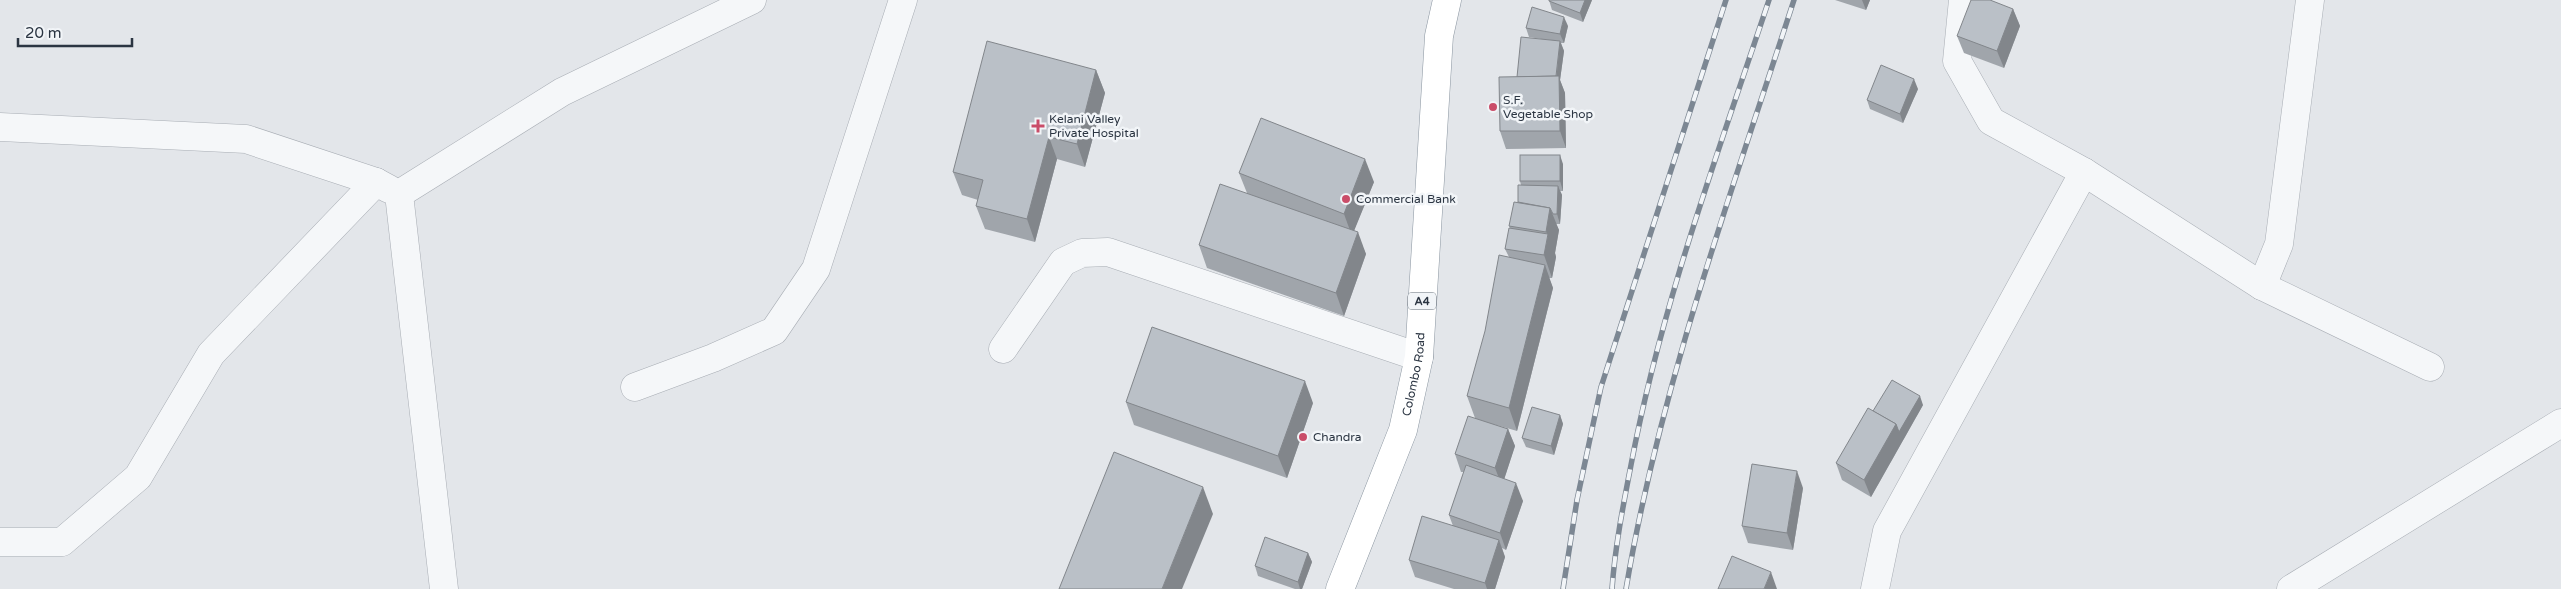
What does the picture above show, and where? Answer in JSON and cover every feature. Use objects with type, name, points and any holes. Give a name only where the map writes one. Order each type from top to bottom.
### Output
[{"type":"highway","name":"Colombo Road","points":[[1340,589],[1402,430],[1419,357],[1439,36],[1447,0]]},
{"type":"street","points":[[0,542],[62,542],[138,477],[211,354],[387,188],[562,92],[752,0]]},
{"type":"street","points":[[636,387],[713,358],[774,331],[816,269],[903,0]]},
{"type":"street","points":[[1963,0],[1957,60],[1991,121],[2084,172],[2262,286],[2430,367]]},
{"type":"street","points":[[2262,286],[2279,244],[2310,0]]},
{"type":"street","points":[[0,127],[246,139],[387,188]]},
{"type":"street","points":[[1875,589],[1887,531],[2084,172]]},
{"type":"street","points":[[387,188],[444,589]]},
{"type":"street","points":[[1003,349],[1063,262],[1082,253],[1108,252],[1419,357]]},
{"type":"street","points":[[2291,589],[2561,423]]},
{"type":"building","points":[[1549,0],[1585,0],[1580,13]]},
{"type":"building","points":[[1971,0],[1990,0],[2013,9],[1997,51],[1957,36]]},
{"type":"building","points":[[1532,7],[1564,17],[1560,34],[1526,28]]},
{"type":"building","points":[[1521,37],[1560,41],[1556,76],[1517,77]]},
{"type":"building","name":"Kelani Valley Private Hospital","points":[[987,41],[1096,70],[1077,144],[1049,137],[1027,219],[976,206],[983,180],[953,172]]},
{"type":"building","points":[[1881,65],[1914,79],[1900,114],[1867,100]]},
{"type":"building","points":[[1559,76],[1560,131],[1500,131],[1499,77]]},
{"type":"building","points":[[1261,118],[1365,159],[1344,214],[1239,173]]},
{"type":"building","points":[[1520,155],[1560,155],[1560,181],[1520,181]]},
{"type":"building","points":[[1220,184],[1358,232],[1336,293],[1199,245]]},
{"type":"building","points":[[1518,185],[1558,186],[1557,214],[1553,214],[1550,208],[1518,202]]},
{"type":"building","points":[[1514,202],[1550,208],[1546,232],[1509,226]]},
{"type":"building","points":[[1509,228],[1548,234],[1544,255],[1505,249]]},
{"type":"building","points":[[1499,255],[1545,265],[1509,408],[1467,396],[1485,331]]},
{"type":"building","points":[[1152,327],[1305,381],[1278,456],[1126,402]]},
{"type":"building","points":[[1892,380],[1920,396],[1899,432],[1896,424],[1873,411]]},
{"type":"building","points":[[1532,407],[1560,415],[1551,446],[1522,438]]},
{"type":"building","points":[[1868,408],[1896,424],[1864,480],[1836,463]]},
{"type":"building","points":[[1468,416],[1508,429],[1495,468],[1455,454]]},
{"type":"building","points":[[1114,452],[1203,487],[1162,589],[1059,589]]},
{"type":"building","points":[[1752,464],[1797,471],[1787,533],[1742,526]]},
{"type":"building","points":[[1466,465],[1516,483],[1500,533],[1449,515]]},
{"type":"building","points":[[1422,516],[1499,540],[1485,583],[1409,560]]},
{"type":"building","points":[[1265,537],[1308,553],[1298,582],[1255,566]]},
{"type":"building","points":[[1732,556],[1771,572],[1764,589],[1718,589]]},
{"type":"railway","points":[[1563,589],[1577,500],[1601,387],[1726,0]]},
{"type":"railway","points":[[1612,589],[1617,542],[1625,496],[1643,406],[1658,347],[1692,230],[1769,0]]},
{"type":"railway","points":[[1626,589],[1640,514],[1677,365],[1722,218],[1794,0]]},
{"type":"place","name":"S.F. Vegetable Shop","points":[[1493,107]]},
{"type":"place","name":"Kelani Valley Private Hospital","points":[[1038,126]]},
{"type":"place","name":"Commercial Bank","points":[[1346,199]]},
{"type":"place","name":"Chandra","points":[[1303,437]]}]
